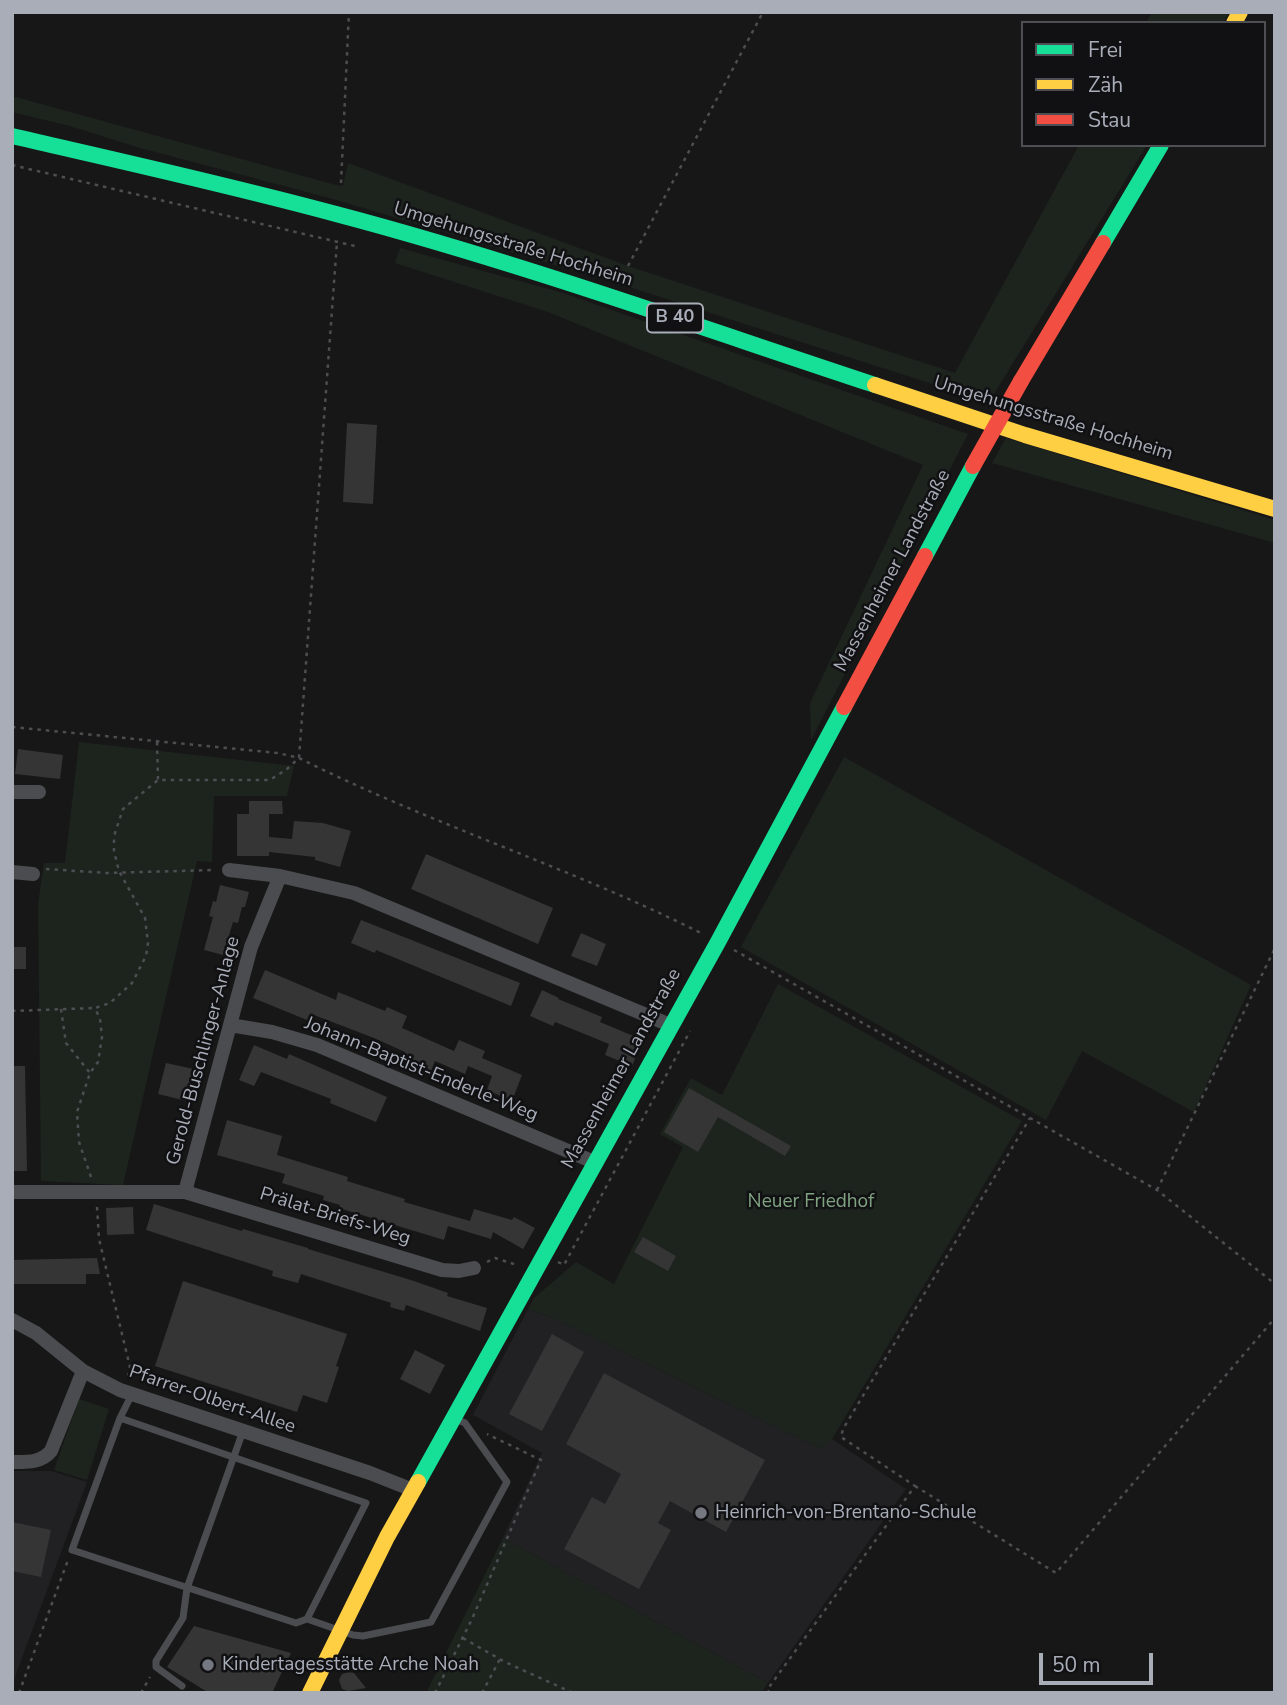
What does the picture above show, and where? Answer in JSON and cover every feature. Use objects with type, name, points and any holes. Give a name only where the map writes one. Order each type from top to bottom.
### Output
[{"type":"street","name":"Umgehungsstraße Hochheim","points":[[12,136],[202,179],[445,245],[578,286],[1025,435],[1275,509]]},
{"type":"street","name":"Massenheimer Landstraße","points":[[310,1693],[339,1630],[413,1490],[459,1420],[594,1162],[718,942],[973,466],[1160,147]]},
{"type":"street","points":[[12,792],[39,792]]},
{"type":"street","points":[[229,870],[279,876],[354,893],[670,1026]]},
{"type":"street","points":[[12,872],[33,874]]},
{"type":"street","name":"Gerold-Buschlinger-Anlage","points":[[12,1192],[186,1192],[251,947],[279,876]]},
{"type":"street","name":"Johann-Baptist-Enderle-Weg","points":[[230,1025],[272,1032],[317,1045],[594,1162]]},
{"type":"street","name":"Prälat-Briefs-Weg","points":[[186,1192],[442,1269],[459,1271],[474,1268]]},
{"type":"street","name":"Pfarrer-Olbert-Allee","points":[[12,1320],[36,1333],[83,1371],[132,1394],[370,1473],[413,1490]]},
{"type":"street","points":[[12,1462],[36,1461],[45,1458],[51,1451],[83,1371]]},
{"type":"lane","points":[[132,1394],[120,1418],[72,1550],[296,1623],[307,1619],[363,1636],[431,1622],[507,1482],[459,1420]]},
{"type":"lane","points":[[120,1418],[366,1503],[307,1619]]},
{"type":"lane","points":[[182,1686],[156,1667],[156,1661],[183,1618],[187,1588],[243,1431]]},
{"type":"path","points":[[341,183],[349,12]]},
{"type":"path","points":[[628,266],[763,12]]},
{"type":"path","points":[[12,165],[359,247]]},
{"type":"path","points":[[12,1011],[95,1008],[110,1003],[121,995],[136,976],[146,956],[148,943],[145,918],[119,871],[114,850],[114,836],[123,809],[158,780],[270,780],[299,758],[337,242]]},
{"type":"path","points":[[12,727],[278,753],[299,758],[536,862],[658,911],[718,942],[1157,1190],[1275,1284]]},
{"type":"path","points":[[157,742],[158,780]]},
{"type":"path","points":[[33,874],[43,869],[107,873],[229,870]]},
{"type":"path","points":[[656,916],[658,911]]},
{"type":"path","points":[[1157,1190],[1275,948]]},
{"type":"path","points":[[95,1008],[100,1019],[102,1037],[98,1062],[90,1073],[77,1112],[79,1142],[96,1191],[99,1239],[130,1367],[128,1376]]},
{"type":"path","points":[[61,1009],[66,1043],[90,1073]]},
{"type":"path","points":[[564,1265],[695,1021]]},
{"type":"path","points":[[1030,1118],[843,1429],[841,1437],[1056,1573],[1275,1318]]},
{"type":"path","points":[[474,1268],[495,1258],[526,1268]]},
{"type":"path","points":[[435,1693],[541,1460],[459,1420]]},
{"type":"path","points":[[770,1693],[767,1690],[915,1486]]},
{"type":"path","points":[[19,1693],[72,1550]]},
{"type":"path","points":[[462,1637],[500,1659],[573,1693]]},
{"type":"path","points":[[482,1693],[500,1659]]},
{"type":"path","points":[[141,1693],[156,1667]]},
{"type":"shaded area","name":"Heinrich-von-Brentano-Schule","points":[[528,1309],[553,1318],[821,1449],[832,1439],[906,1489],[768,1683],[503,1538],[542,1453],[473,1415]]},
{"type":"shaded area","points":[[12,1471],[51,1471],[87,1482],[12,1685]]},
{"type":"green space","points":[[1152,12],[1229,12],[1224,21],[1147,21]]},
{"type":"green space","points":[[12,96],[336,185],[343,186],[348,163],[628,266],[955,373],[1078,147],[1146,147],[989,402],[632,288],[333,199],[12,112]]},
{"type":"green space","points":[[400,248],[563,293],[968,434],[811,740],[810,703],[923,465],[548,312],[395,263]]},
{"type":"green space","points":[[1006,438],[1275,520],[1275,543],[992,463]]},
{"type":"green space","points":[[79,742],[294,766],[287,796],[214,796],[212,862],[197,861],[123,1185],[41,1181],[38,904],[44,863],[65,863]]},
{"type":"green space","points":[[844,757],[1251,985],[1194,1112],[1082,1051],[1046,1120],[741,947]]},
{"type":"green space","name":"Neuer Friedhof","points":[[778,984],[1022,1121],[832,1439],[821,1449],[553,1318],[528,1309],[534,1298],[576,1262],[614,1284],[683,1147],[660,1134],[691,1078],[722,1095]]},
{"type":"green space","points":[[79,1399],[109,1409],[87,1480],[54,1470]]},
{"type":"green space","points":[[503,1538],[768,1683],[761,1693],[426,1693]]},
{"type":"building","points":[[347,423],[377,425],[373,504],[343,502]]},
{"type":"building","points":[[18,749],[63,755],[60,779],[15,774]]},
{"type":"building","points":[[249,801],[282,801],[283,814],[269,814],[269,837],[292,839],[294,821],[323,823],[351,831],[340,867],[315,860],[315,857],[269,852],[269,856],[237,856],[237,814],[249,814]]},
{"type":"building","points":[[426,854],[553,908],[538,944],[411,889]]},
{"type":"building","points":[[220,885],[249,892],[238,923],[233,922],[223,955],[204,950],[213,917],[209,916]]},
{"type":"building","points":[[361,920],[520,983],[511,1006],[376,950],[375,953],[351,943]]},
{"type":"building","points":[[581,933],[606,944],[597,966],[571,956]]},
{"type":"building","points":[[12,947],[26,947],[26,969],[12,969]]},
{"type":"building","points":[[265,970],[336,1000],[338,992],[385,1011],[387,1007],[407,1016],[402,1028],[454,1051],[459,1040],[485,1051],[482,1058],[522,1075],[512,1101],[487,1090],[492,1076],[468,1066],[465,1074],[435,1061],[431,1071],[402,1058],[405,1052],[374,1038],[314,1015],[312,1022],[253,998]]},
{"type":"building","points":[[542,990],[602,1017],[600,1022],[643,1040],[632,1066],[605,1055],[609,1044],[555,1022],[553,1026],[530,1016]]},
{"type":"building","points":[[254,1045],[287,1059],[289,1054],[387,1097],[376,1122],[330,1103],[331,1099],[261,1072],[254,1086],[239,1080]]},
{"type":"building","points":[[166,1063],[198,1070],[191,1102],[158,1094]]},
{"type":"building","points":[[12,1066],[25,1066],[27,1171],[12,1171]]},
{"type":"building","points":[[689,1088],[791,1146],[785,1156],[718,1117],[698,1152],[664,1132]]},
{"type":"building","points":[[227,1120],[282,1136],[277,1155],[348,1177],[347,1181],[405,1199],[404,1202],[470,1221],[474,1209],[512,1220],[514,1217],[535,1228],[523,1249],[493,1232],[491,1239],[448,1226],[444,1240],[339,1208],[340,1205],[323,1200],[324,1196],[282,1183],[285,1174],[217,1155]]},
{"type":"building","points":[[154,1204],[414,1281],[448,1293],[447,1296],[487,1308],[480,1331],[406,1305],[404,1311],[390,1307],[391,1303],[301,1274],[298,1283],[272,1276],[273,1271],[146,1230]]},
{"type":"building","points":[[133,1207],[134,1234],[107,1235],[106,1208]]},
{"type":"building","points":[[643,1237],[676,1256],[668,1271],[634,1252]]},
{"type":"building","points":[[97,1258],[100,1274],[86,1274],[86,1284],[13,1284],[12,1260]]},
{"type":"building","points":[[183,1281],[347,1334],[327,1403],[303,1395],[297,1412],[155,1366]]},
{"type":"building","points":[[552,1334],[584,1352],[542,1431],[509,1414]]},
{"type":"building","points":[[415,1350],[445,1365],[430,1394],[400,1379]]},
{"type":"building","points":[[604,1373],[765,1460],[726,1532],[670,1501],[658,1523],[671,1530],[639,1589],[564,1549],[592,1497],[605,1504],[621,1474],[566,1444]]},
{"type":"building","points":[[12,1522],[51,1530],[41,1577],[12,1571]]},
{"type":"building","points":[[194,1626],[291,1653],[272,1693],[209,1693],[167,1667]]},
{"type":"building","points":[[354,1673],[366,1688],[348,1691],[342,1689],[339,1680],[342,1674]]},
{"type":"traffic: fast","points":[[12,136],[255,193],[404,233],[607,295],[875,385]]},
{"type":"traffic: fast","points":[[1103,243],[1160,147]]},
{"type":"traffic: fast","points":[[925,556],[973,466]]},
{"type":"traffic: fast","points":[[418,1482],[718,942],[844,707]]},
{"type":"traffic: slow","points":[[1235,21],[1240,12]]},
{"type":"traffic: slow","points":[[875,385],[1025,435],[1275,509]]},
{"type":"traffic: slow","points":[[310,1693],[387,1537],[418,1482]]},
{"type":"traffic: jam","points":[[1021,381],[1103,243]]},
{"type":"traffic: jam","points":[[973,466],[1021,381]]},
{"type":"traffic: jam","points":[[844,707],[925,556]]},
{"type":"place","name":"Heinrich-von-Brentano-Schule","points":[[701,1513]]},
{"type":"place","name":"Kindertagesstätte Arche Noah","points":[[208,1665]]}]
